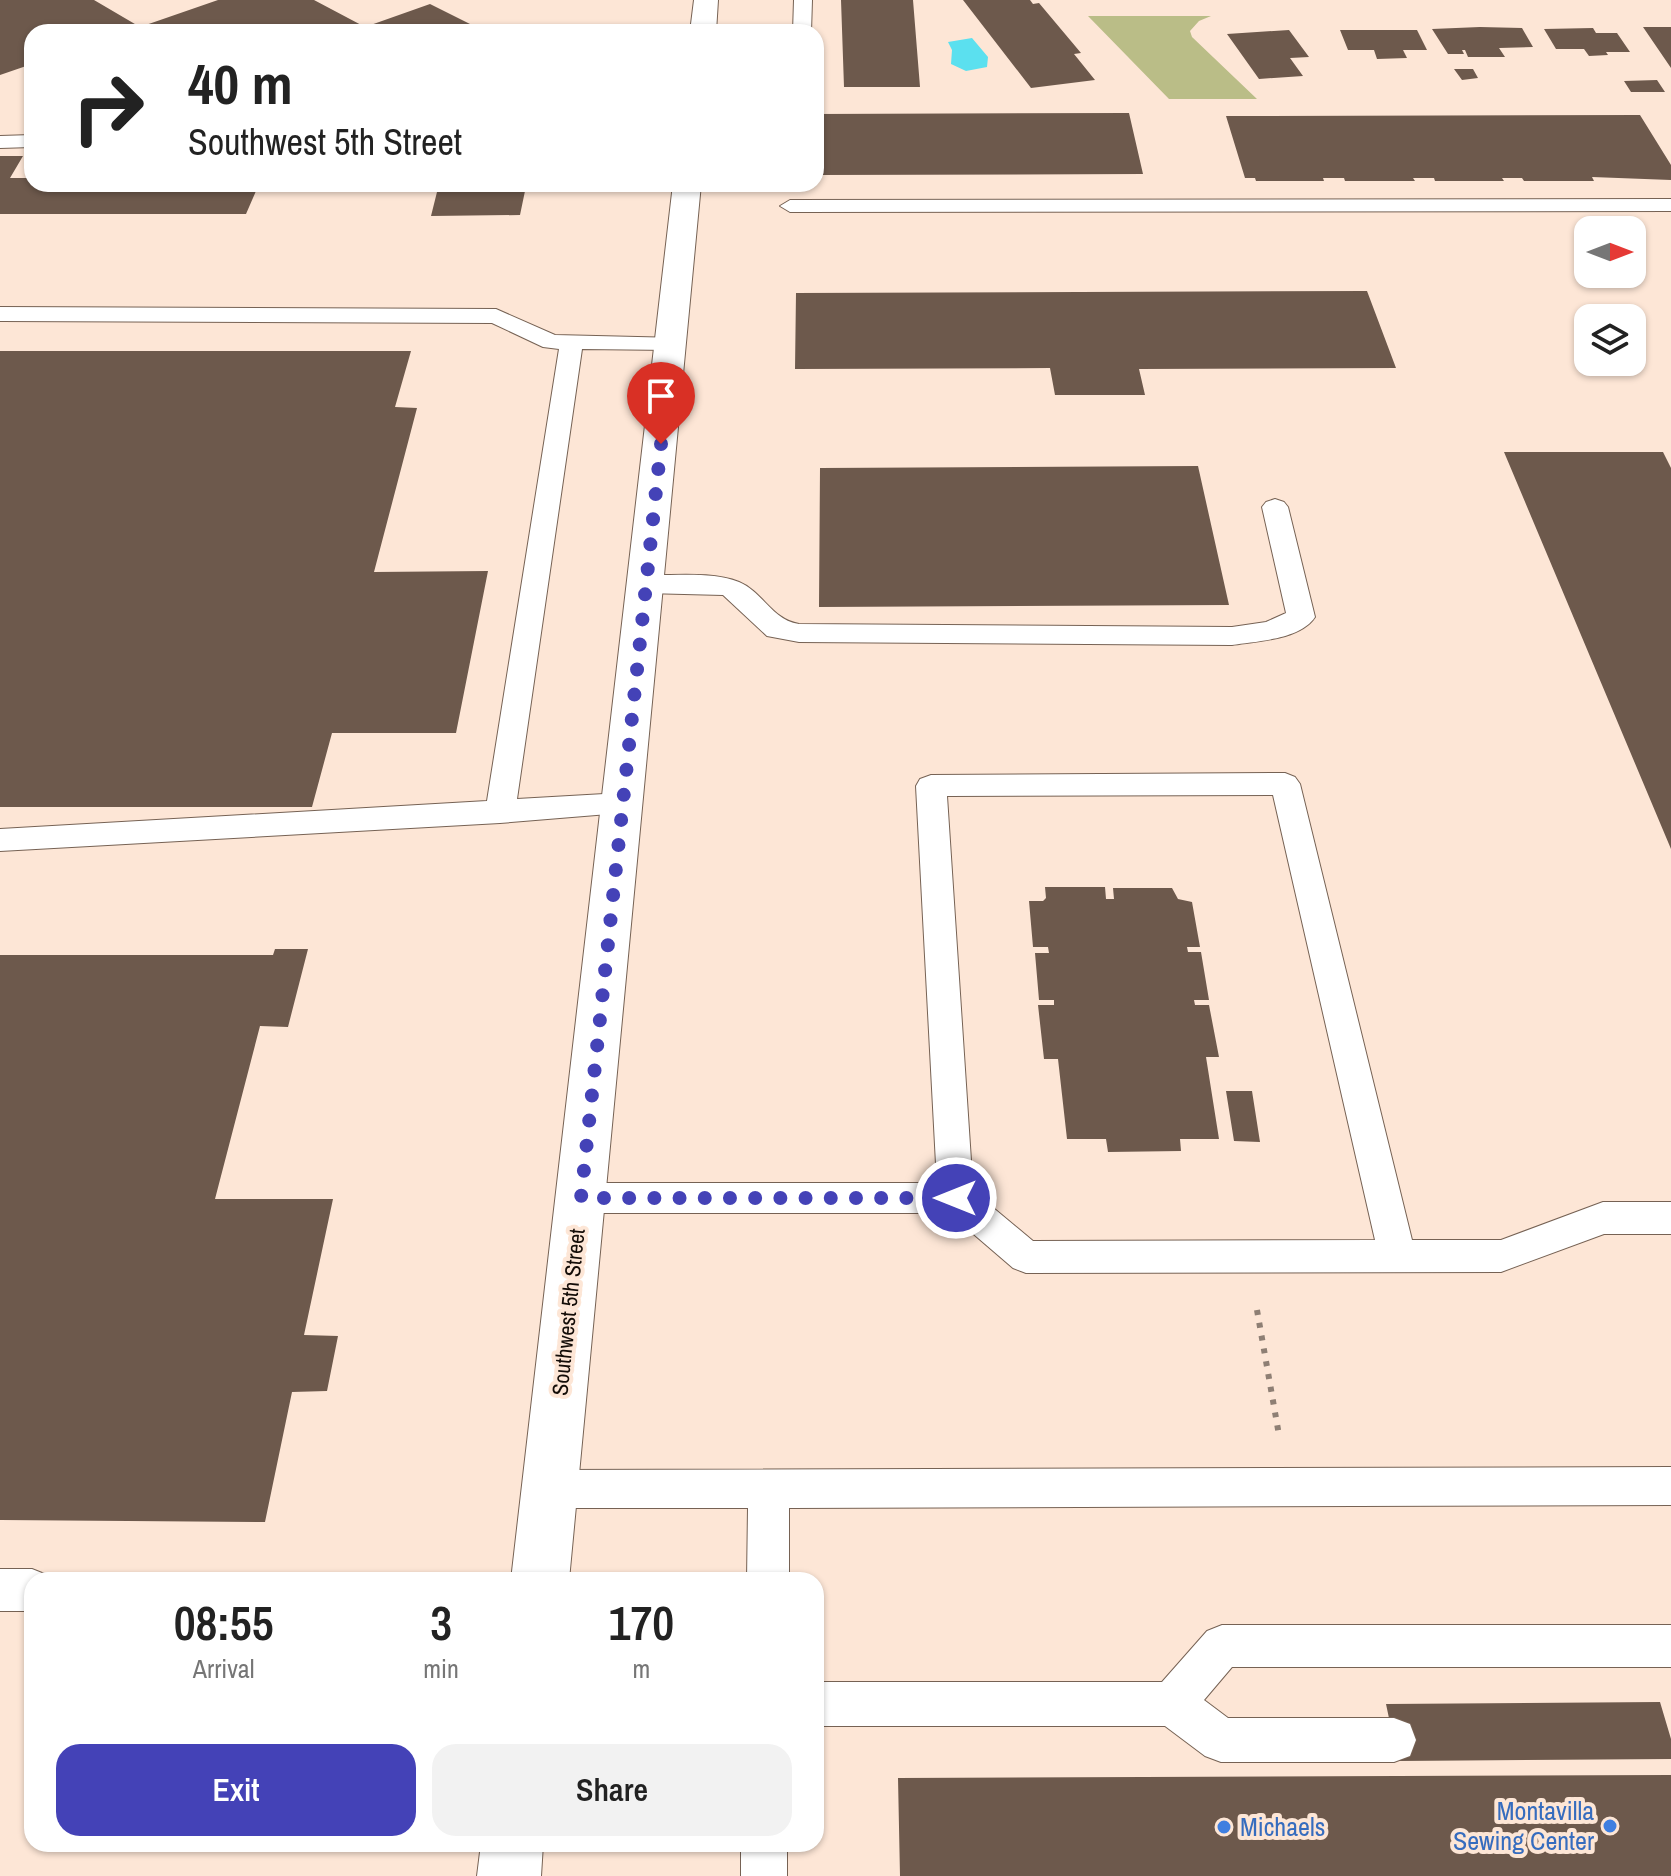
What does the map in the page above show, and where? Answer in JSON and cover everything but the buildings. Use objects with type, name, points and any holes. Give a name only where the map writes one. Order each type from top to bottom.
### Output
[{"type":"street","points":[[704,24],[706,0]]},
{"type":"street","name":"Southwest 5th Street","points":[[541,1572],[686,192]]},
{"type":"street","points":[[509,1876],[511,1852]]},
{"type":"lane","points":[[802,24],[803,0]]},
{"type":"lane","points":[[0,142],[24,141]]},
{"type":"lane","points":[[790,206],[1671,205]]},
{"type":"lane","points":[[0,314],[496,316],[551,342],[671,343]]},
{"type":"lane","points":[[500,812],[571,343]]},
{"type":"lane","points":[[645,584],[732,589],[777,630],[799,633],[1232,636],[1272,630],[1301,617],[1275,507]]},
{"type":"lane","points":[[956,1198],[931,786],[1285,784],[1397,1255]]},
{"type":"lane","points":[[0,840],[622,804]]},
{"type":"lane","points":[[581,1198],[956,1198],[1026,1257],[1501,1256],[1603,1218],[1671,1218]]},
{"type":"lane","points":[[549,1489],[1671,1486]]},
{"type":"lane","points":[[768,1572],[769,1489]]},
{"type":"lane","points":[[0,1590],[24,1590]]},
{"type":"lane","points":[[1172,1704],[1222,1646],[1671,1646]]},
{"type":"lane","points":[[824,1704],[1172,1704],[1221,1740],[1394,1740]]},
{"type":"lane","points":[[764,1852],[764,1876]]},
{"type":"path","points":[[1257,1310],[1280,1442]]},
{"type":"green space","points":[[1088,16],[1211,16],[1199,21],[1190,31],[1192,37],[1257,99],[1169,99]]},
{"type":"water","points":[[972,38],[988,57],[987,67],[966,71],[951,64],[952,50],[948,42]]},
{"type":"place","name":"Montavilla Sewing Center","points":[[1610,1826]]},
{"type":"place","name":"Michaels","points":[[1224,1827]]},
{"type":"route","points":[[661,444],[581,1198],[956,1198]]}]
